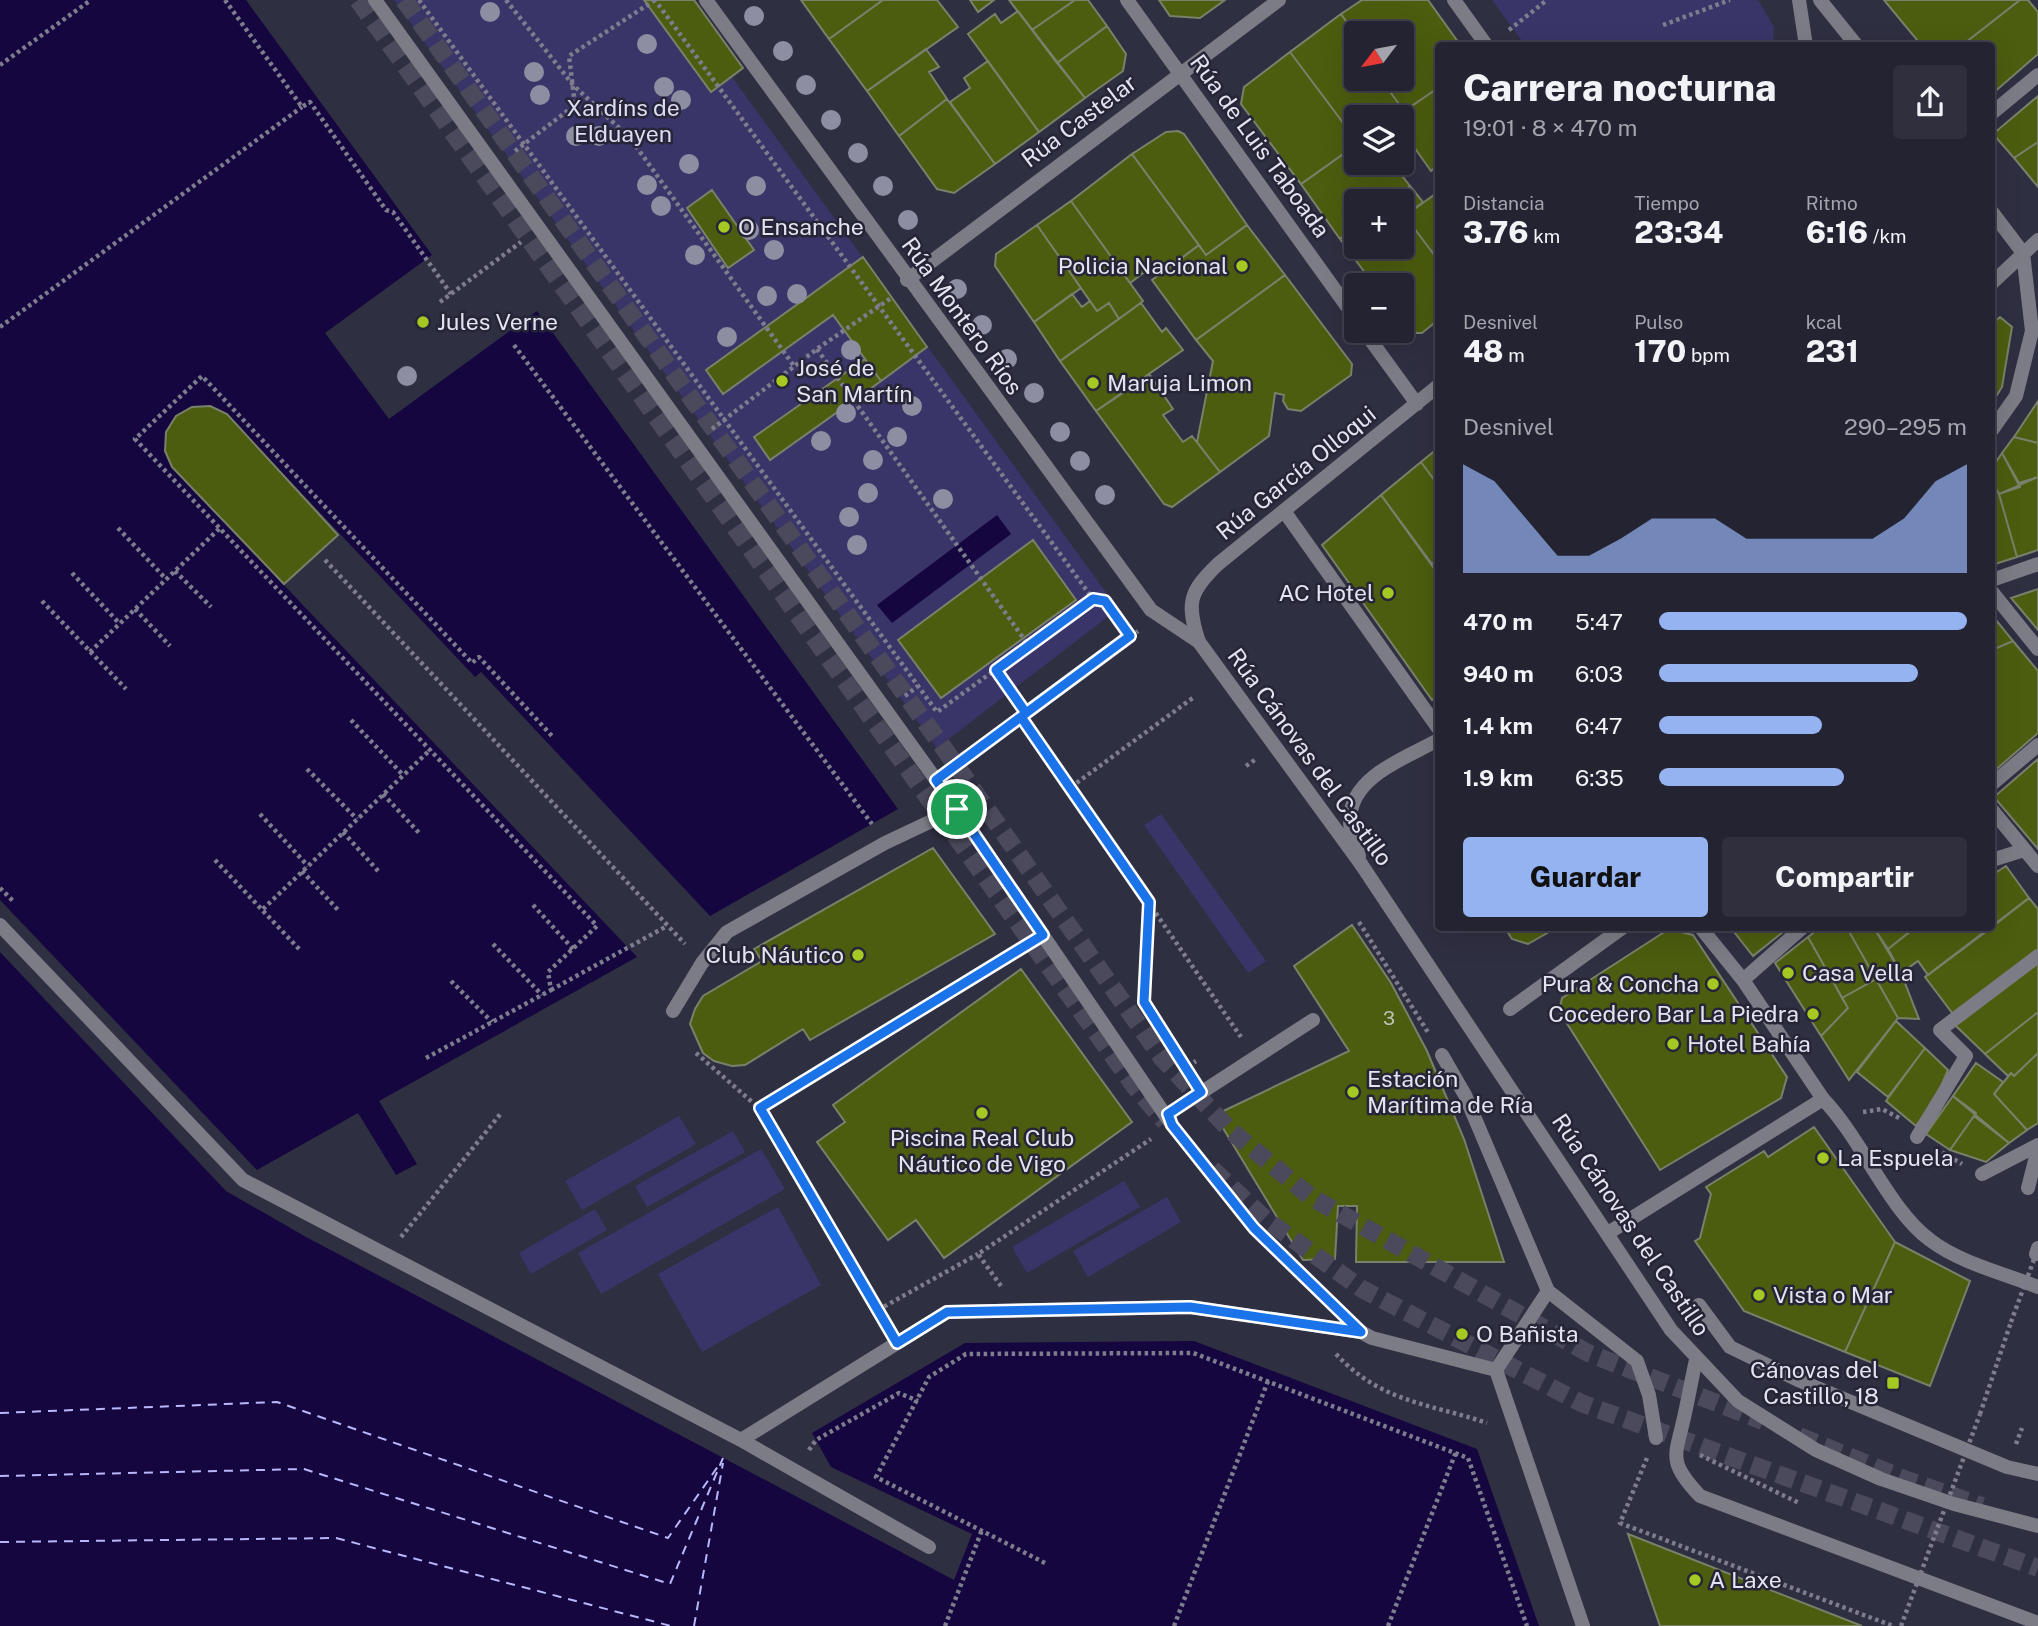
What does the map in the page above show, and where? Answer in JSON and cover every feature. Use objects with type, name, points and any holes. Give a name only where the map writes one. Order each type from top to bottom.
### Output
[{"type":"street","points":[[375,0],[957,809],[1170,1120],[1254,1228],[1361,1332],[1372,1338],[1496,1370]]},
{"type":"street","name":"Rúa Montero Ríos","points":[[706,0],[904,286],[1151,610],[1199,642]]},
{"type":"street","name":"Rúa de Luis Taboada","points":[[1127,0],[1344,302]]},
{"type":"street","name":"Rúa Castelar","points":[[904,286],[1279,0]]},
{"type":"street","points":[[1454,0],[1484,42]]},
{"type":"street","points":[[1799,0],[1804,42]]},
{"type":"street","points":[[1820,0],[1854,42]]},
{"type":"street","points":[[1995,111],[2038,75]]},
{"type":"street","points":[[1995,216],[2023,253],[2032,331],[2016,396],[1995,426]]},
{"type":"street","points":[[1995,280],[2038,240]]},
{"type":"street","points":[[1373,343],[1417,404]]},
{"type":"street","name":"Rúa García Olloqui","points":[[1190,602],[1200,582],[1219,564],[1435,389]]},
{"type":"street","points":[[1284,511],[1435,723]]},
{"type":"street","points":[[1995,579],[2038,564]]},
{"type":"street","points":[[1995,596],[2038,649]]},
{"type":"street","name":"Rúa Cánovas del Castillo","points":[[1190,602],[1199,642],[1361,864],[1671,1330],[1696,1360],[1738,1401],[1816,1450],[1881,1479],[2018,1523],[2038,1526]]},
{"type":"street","points":[[1361,864],[1349,821],[1354,800],[1365,783],[1435,742]]},
{"type":"street","points":[[1995,781],[2038,745]]},
{"type":"street","points":[[673,1011],[702,962],[727,932],[886,843],[957,809]]},
{"type":"street","points":[[1995,814],[2038,866]]},
{"type":"street","points":[[1995,859],[2024,850]]},
{"type":"street","points":[[0,925],[243,1180],[741,1440],[929,1547]]},
{"type":"street","points":[[1510,1009],[1618,931]]},
{"type":"street","points":[[1703,931],[1743,980],[1823,1099],[1841,1117],[1910,1221],[1929,1240],[1954,1254],[2038,1287]]},
{"type":"street","points":[[1743,980],[1799,931]]},
{"type":"street","points":[[1917,1137],[1966,1056],[1940,1030],[2038,956]]},
{"type":"street","points":[[1170,1120],[1201,1092],[1313,1020]]},
{"type":"street","points":[[1442,1055],[1465,1095],[1548,1291],[1637,1360],[1649,1395],[1656,1438]]},
{"type":"street","points":[[1608,1233],[1823,1099]]},
{"type":"street","points":[[1982,1174],[2038,1147]]},
{"type":"street","points":[[2028,1188],[2038,1147]]},
{"type":"street","points":[[1496,1370],[1548,1291]]},
{"type":"street","name":"Rúa Cánovas del Castillo","points":[[1699,1305],[1730,1347],[1798,1380],[1995,1462],[2038,1474]]},
{"type":"street","points":[[741,1440],[947,1312],[1190,1307],[1361,1332]]},
{"type":"street","points":[[1696,1360],[1675,1445],[1676,1460],[1683,1479],[1700,1496],[2038,1623]]},
{"type":"street","points":[[1496,1370],[1583,1626]]},
{"type":"street","name":"Rúa Cánovas del Castillo","points":[[2018,1523],[2038,1534]]},
{"type":"path","points":[[0,65],[91,0]]},
{"type":"path","points":[[225,0],[302,107]]},
{"type":"path","points":[[419,0],[937,712],[1093,599]]},
{"type":"path","points":[[506,0],[573,85],[630,138],[794,366]]},
{"type":"path","points":[[515,151],[575,105],[569,56],[655,0],[1093,599],[1105,601],[1130,636]]},
{"type":"path","points":[[1508,30],[1547,0]]},
{"type":"path","points":[[1663,25],[1730,0]]},
{"type":"path","points":[[0,327],[310,102],[386,210],[393,212],[451,294]]},
{"type":"path","points":[[440,302],[539,229]]},
{"type":"path","points":[[714,428],[904,286]]},
{"type":"path","points":[[514,345],[875,829]]},
{"type":"path","points":[[817,349],[1028,646]]},
{"type":"path","points":[[551,990],[548,972],[597,926],[135,439],[202,376],[472,663],[479,657],[552,736]]},
{"type":"path","points":[[90,652],[221,527]]},
{"type":"path","points":[[118,528],[166,579]]},
{"type":"path","points":[[325,560],[702,962]]},
{"type":"path","points":[[175,571],[211,607]]},
{"type":"path","points":[[72,573],[120,624]]},
{"type":"path","points":[[42,601],[125,689]]},
{"type":"path","points":[[135,609],[170,646]]},
{"type":"path","points":[[936,780],[1144,626]]},
{"type":"path","points":[[996,670],[1071,787],[1237,1032]]},
{"type":"path","points":[[907,694],[918,687]]},
{"type":"path","points":[[1071,787],[1194,697]]},
{"type":"path","points":[[351,720],[403,775]]},
{"type":"path","points":[[263,909],[431,749]]},
{"type":"path","points":[[307,769],[357,819]]},
{"type":"path","points":[[383,794],[421,835]]},
{"type":"path","points":[[260,814],[308,866]]},
{"type":"path","points":[[343,832],[379,872]]},
{"type":"path","points":[[215,859],[300,950]]},
{"type":"path","points":[[302,872],[339,911]]},
{"type":"path","points":[[1149,902],[1144,1002],[1201,1092]]},
{"type":"path","points":[[533,905],[573,948]]},
{"type":"path","points":[[1359,922],[1442,1055]]},
{"type":"path","points":[[426,1058],[667,926]]},
{"type":"path","points":[[760,1108],[1043,935]]},
{"type":"path","points":[[493,944],[542,995]]},
{"type":"path","points":[[451,981],[492,1022]]},
{"type":"path","points":[[696,1053],[760,1108],[897,1343]]},
{"type":"path","points":[[1188,1066],[1196,1061]]},
{"type":"path","points":[[388,1254],[502,1112]]},
{"type":"path","points":[[878,1310],[978,1254],[1170,1120]]},
{"type":"path","points":[[1901,1626],[2037,1251]]},
{"type":"path","points":[[978,1254],[1018,1311]]},
{"type":"path","points":[[1045,1563],[876,1477],[929,1377],[966,1354],[1193,1353],[1468,1458],[1527,1626]]},
{"type":"path","points":[[1174,1626],[1268,1381]]},
{"type":"path","points":[[816,1440],[898,1393],[918,1401]]},
{"type":"path","points":[[1656,1438],[1620,1523],[1893,1626]]},
{"type":"path","points":[[1388,1626],[1456,1452]]},
{"type":"path","points":[[1698,1454],[1806,1506]]},
{"type":"path","points":[[945,1626],[982,1530]]},
{"type":"green space","name":"Xardíns de Elduayen","points":[[394,0],[676,0],[1118,609],[937,748]]},
{"type":"green space","points":[[1492,0],[1758,0],[1774,27],[1773,42],[1523,42]]},
{"type":"green space","points":[[1161,814],[1266,961],[1248,973],[1144,825]]},
{"type":"green space","points":[[679,1116],[696,1144],[582,1210],[565,1181]]},
{"type":"green space","points":[[733,1131],[745,1152],[647,1207],[635,1186]]},
{"type":"green space","points":[[761,1149],[785,1189],[601,1294],[578,1253]]},
{"type":"green space","points":[[1124,1181],[1140,1207],[1027,1273],[1012,1247]]},
{"type":"green space","points":[[1167,1197],[1181,1222],[1088,1277],[1073,1251]]},
{"type":"green space","points":[[778,1207],[821,1285],[702,1352],[658,1274]]},
{"type":"green space","points":[[595,1209],[607,1230],[531,1274],[519,1253]]},
{"type":"shaded area","points":[[0,0],[246,0],[432,255],[325,333],[389,419],[537,311],[898,809],[710,916],[481,672],[475,677],[227,414],[198,408],[177,417],[170,426],[167,438],[167,452],[172,467],[637,957],[379,1101],[417,1164],[396,1175],[358,1113],[257,1170],[0,900]]},
{"type":"shaded area","points":[[997,515],[1011,534],[892,623],[877,605]]},
{"type":"shaded area","points":[[0,952],[226,1191],[306,1237],[954,1580],[972,1534],[831,1467],[812,1433],[965,1343],[1194,1341],[1477,1449],[1539,1626],[0,1626]]},
{"type":"building","points":[[644,0],[694,0],[743,68],[711,92]]},
{"type":"building","points":[[801,0],[883,0],[829,39]]},
{"type":"building","points":[[883,0],[937,0],[958,27],[867,91],[829,39]]},
{"type":"building","points":[[970,0],[994,0],[978,12]]},
{"type":"building","points":[[1009,0],[1075,0],[1032,30]]},
{"type":"building","points":[[1075,0],[1088,0],[1107,26],[1057,63],[1032,30]]},
{"type":"building","points":[[1159,0],[1225,0],[1200,18],[1170,16]]},
{"type":"building","points":[[1362,0],[1428,0],[1458,42],[1435,42],[1435,90],[1413,105],[1400,105],[1391,93],[1393,91],[1414,91],[1414,21],[1346,21],[1341,14]]},
{"type":"building","points":[[1884,0],[2020,0],[1966,42],[1919,42]]},
{"type":"building","points":[[2020,0],[2028,0],[2038,12],[2038,54],[1995,91],[1995,42],[1966,42]]},
{"type":"building","points":[[1018,11],[1085,98],[1039,132],[968,34],[995,14],[1001,23]]},
{"type":"building","points":[[1341,14],[1346,21],[1344,91],[1393,91],[1391,93],[1400,105],[1344,105],[1344,124],[1290,52]]},
{"type":"building","points":[[1107,26],[1126,54],[1123,71],[1085,98],[1057,63]]},
{"type":"building","points":[[926,49],[939,67],[929,72],[947,99],[899,136],[867,91]]},
{"type":"building","points":[[1290,52],[1344,124],[1344,154],[1301,184],[1241,104],[1244,87]]},
{"type":"building","points":[[988,61],[1039,132],[995,164],[950,102],[970,88],[964,78]]},
{"type":"building","points":[[1435,90],[1435,168],[1431,171],[1414,147],[1413,105]]},
{"type":"building","points":[[2038,96],[2038,142],[2014,158],[1995,136],[1995,132]]},
{"type":"building","points":[[947,99],[995,164],[954,193],[937,189],[899,136]]},
{"type":"building","points":[[1178,131],[1184,134],[1247,225],[1206,255],[1132,154],[1166,132]]},
{"type":"building","points":[[2038,142],[2038,187],[2014,158]]},
{"type":"building","points":[[1132,154],[1199,245],[1166,270],[1159,261],[1130,283],[1071,201]]},
{"type":"building","points":[[1344,154],[1344,175],[1401,175],[1410,186],[1406,189],[1344,189],[1344,236],[1340,239],[1301,184]]},
{"type":"building","points":[[712,190],[754,250],[728,268],[687,208]]},
{"type":"building","points":[[1414,191],[1423,202],[1414,209]]},
{"type":"building","points":[[1435,194],[1435,256],[1414,228],[1414,209]]},
{"type":"building","points":[[1071,201],[1143,301],[1119,319],[1109,303],[1097,311],[1037,225]]},
{"type":"building","points":[[1037,225],[1081,288],[1034,322],[995,266],[996,254]]},
{"type":"building","points":[[1247,225],[1285,275],[1196,340],[1152,280],[1199,245],[1206,255]]},
{"type":"building","points":[[1414,228],[1435,256],[1435,322],[1422,333],[1414,333],[1414,273],[1365,273],[1355,259],[1414,259]]},
{"type":"building","points":[[863,257],[927,347],[881,381],[833,315],[723,394],[706,370]]},
{"type":"building","points":[[1285,275],[1352,364],[1351,375],[1301,411],[1288,409],[1283,401],[1284,395],[1275,393],[1269,436],[1220,472],[1197,442],[1213,361],[1196,340]]},
{"type":"building","points":[[1072,294],[1082,307],[1090,301],[1097,311],[1109,303],[1119,319],[1060,361],[1034,322]]},
{"type":"building","points":[[1141,303],[1162,332],[1166,328],[1183,350],[1096,411],[1060,361]]},
{"type":"building","points":[[2000,317],[2012,327],[2002,387],[1995,398],[1995,321]]},
{"type":"building","points":[[865,359],[881,381],[770,460],[754,437]]},
{"type":"building","points":[[1150,375],[1173,409],[1163,415],[1183,442],[1192,436],[1220,472],[1172,507],[1164,504],[1096,411]]},
{"type":"building","points":[[2038,401],[2038,443],[2014,437]]},
{"type":"building","points":[[210,406],[227,414],[338,535],[284,584],[172,467],[165,451],[166,432],[176,416],[192,407]]},
{"type":"building","points":[[2014,437],[2038,443],[2038,477],[2019,483],[2002,453]]},
{"type":"building","points":[[1435,450],[1435,481],[1421,462]]},
{"type":"building","points":[[2002,453],[2020,487],[1999,494],[1995,487],[1995,464]]},
{"type":"building","points":[[1421,462],[1435,481],[1435,562],[1432,564],[1381,495]]},
{"type":"building","points":[[2038,477],[2038,550],[2017,557],[1999,494]]},
{"type":"building","points":[[1995,487],[1999,494],[2017,557],[1995,564]]},
{"type":"building","points":[[1381,495],[1435,570],[1435,698],[1432,700],[1322,545]]},
{"type":"building","points":[[1033,540],[1076,600],[941,698],[898,640]]},
{"type":"building","points":[[2038,589],[2038,630],[2011,598]]},
{"type":"building","points":[[1995,619],[2013,641],[1995,649]]},
{"type":"building","points":[[2013,641],[2038,671],[2038,733],[1995,770],[1995,649]]},
{"type":"building","points":[[2038,759],[2038,849],[1995,798]]},
{"type":"building","name":"Club Náutico","points":[[933,848],[995,934],[810,1040],[803,1029],[745,1065],[732,1066],[714,1061],[703,1053],[690,1024],[695,1009],[703,996],[762,961],[754,949]]},
{"type":"building","points":[[2006,866],[2029,898],[1995,925],[1995,873]]},
{"type":"building","points":[[2029,898],[2038,909],[2038,949],[1953,1014],[1925,977],[1986,931],[1995,931],[1995,924]]},
{"type":"building","name":"Estación Marítima de Ría","points":[[1352,925],[1391,983],[1427,1051],[1464,1139],[1504,1262],[1356,1262],[1357,1206],[1338,1206],[1335,1259],[1303,1260],[1215,1115],[1349,1051],[1294,966]]},
{"type":"building","points":[[1507,931],[1551,931],[1528,944],[1512,939]]},
{"type":"building","name":"Hotel Bahía","points":[[1666,931],[1693,935],[1787,1077],[1781,1098],[1660,1170],[1559,1011],[1562,998]]},
{"type":"building","points":[[1733,931],[1784,931],[1753,956]]},
{"type":"building","points":[[1816,931],[1849,931],[1876,979],[1842,998],[1808,937]]},
{"type":"building","points":[[1849,931],[1876,931],[1901,973],[1919,1019],[1898,1018]]},
{"type":"building","points":[[1876,931],[1910,931],[1888,949]]},
{"type":"building","points":[[1911,931],[1987,931],[1928,975],[1918,961],[1901,973],[1888,949]]},
{"type":"building","points":[[1808,937],[1848,1008],[1821,1036],[1775,963]]},
{"type":"building","points":[[2038,962],[2038,1012],[1985,1054],[1955,1025]]},
{"type":"building","name":"Piscina Real Club Náutico de Vigo","points":[[1021,969],[1132,1122],[944,1258],[916,1220],[888,1240],[817,1142],[845,1122],[833,1105]]},
{"type":"building","points":[[1876,979],[1898,1018],[1849,1080],[1821,1036],[1848,1008],[1842,998]]},
{"type":"building","points":[[2038,1012],[2038,1053],[2014,1076],[2011,1073],[2008,1076],[1985,1054]]},
{"type":"building","points":[[1896,1021],[1925,1048],[1888,1097],[1857,1072]]},
{"type":"building","points":[[1925,1048],[1948,1070],[1937,1096],[1916,1126],[1886,1101]]},
{"type":"building","points":[[2038,1053],[2038,1123],[2027,1130],[1994,1094],[2011,1073],[2014,1076]]},
{"type":"building","points":[[1976,1063],[2003,1082],[1994,1094],[2027,1130],[2009,1143],[1953,1096]]},
{"type":"building","points":[[1953,1096],[1976,1113],[1950,1150],[1926,1134]]},
{"type":"building","points":[[1974,1116],[2009,1143],[1986,1162],[1950,1150]]},
{"type":"building","points":[[1814,1127],[1895,1242],[1845,1352],[1744,1311],[1695,1241],[1700,1238],[1711,1194],[1706,1187],[1764,1151],[1768,1157]]},
{"type":"building","points":[[1895,1242],[1970,1281],[1930,1386],[1845,1352]]},
{"type":"building","name":"A Laxe","points":[[1628,1534],[1862,1626],[1660,1626]]},
{"type":"ferry route","points":[[0,1413],[277,1402],[668,1538],[721,1462]]},
{"type":"ferry route","points":[[0,1476],[304,1469],[670,1584],[723,1458]]},
{"type":"ferry route","points":[[694,1626],[723,1463]]},
{"type":"ferry route","points":[[0,1542],[336,1538],[671,1626]]},
{"type":"tunnel","points":[[358,0],[1135,1087],[1165,1122]]},
{"type":"tunnel","points":[[404,0],[943,747],[1162,1058],[1230,1130],[1311,1197],[1588,1353],[1763,1421]]},
{"type":"tunnel","points":[[1212,1169],[1265,1219],[1362,1289],[1581,1403],[2038,1568]]},
{"type":"tunnel","points":[[1799,1436],[1907,1480],[1982,1506]]},
{"type":"place","name":"O Ensanche","points":[[724,227]]},
{"type":"place","name":"Policia Nacional","points":[[1242,266]]},
{"type":"place","name":"Jules Verne","points":[[423,322]]},
{"type":"place","name":"José de San Martín","points":[[782,381]]},
{"type":"place","name":"Maruja Limon","points":[[1093,383]]},
{"type":"place","name":"AC Hotel","points":[[1388,593]]},
{"type":"place","name":"Club Náutico","points":[[858,955]]},
{"type":"place","name":"Casa Vella","points":[[1788,973]]},
{"type":"place","name":"Pura & Concha","points":[[1713,984]]},
{"type":"place","name":"Cocedero Bar La Piedra","points":[[1813,1014]]},
{"type":"place","name":"Hotel Bahía","points":[[1673,1044]]},
{"type":"place","name":"Estación Marítima de Ría","points":[[1353,1092]]},
{"type":"place","name":"Piscina Real Club Náutico de Vigo","points":[[982,1113]]},
{"type":"place","name":"La Espuela","points":[[1823,1158]]},
{"type":"place","name":"Vista o Mar","points":[[1759,1295]]},
{"type":"place","name":"O Bañista","points":[[1462,1334]]},
{"type":"place","name":"Cánovas del Castillo, 18","points":[[1893,1383]]},
{"type":"place","name":"A Laxe","points":[[1695,1580]]},
{"type":"route","points":[[1093,599],[1105,601],[1130,636],[1021,717],[1149,902],[1144,1002],[1201,1092],[1168,1114],[1172,1125],[1254,1228],[1361,1332],[1190,1307],[947,1312],[897,1343],[760,1108],[1043,935],[957,809],[936,780],[1026,713],[996,670],[1093,599]]}]
